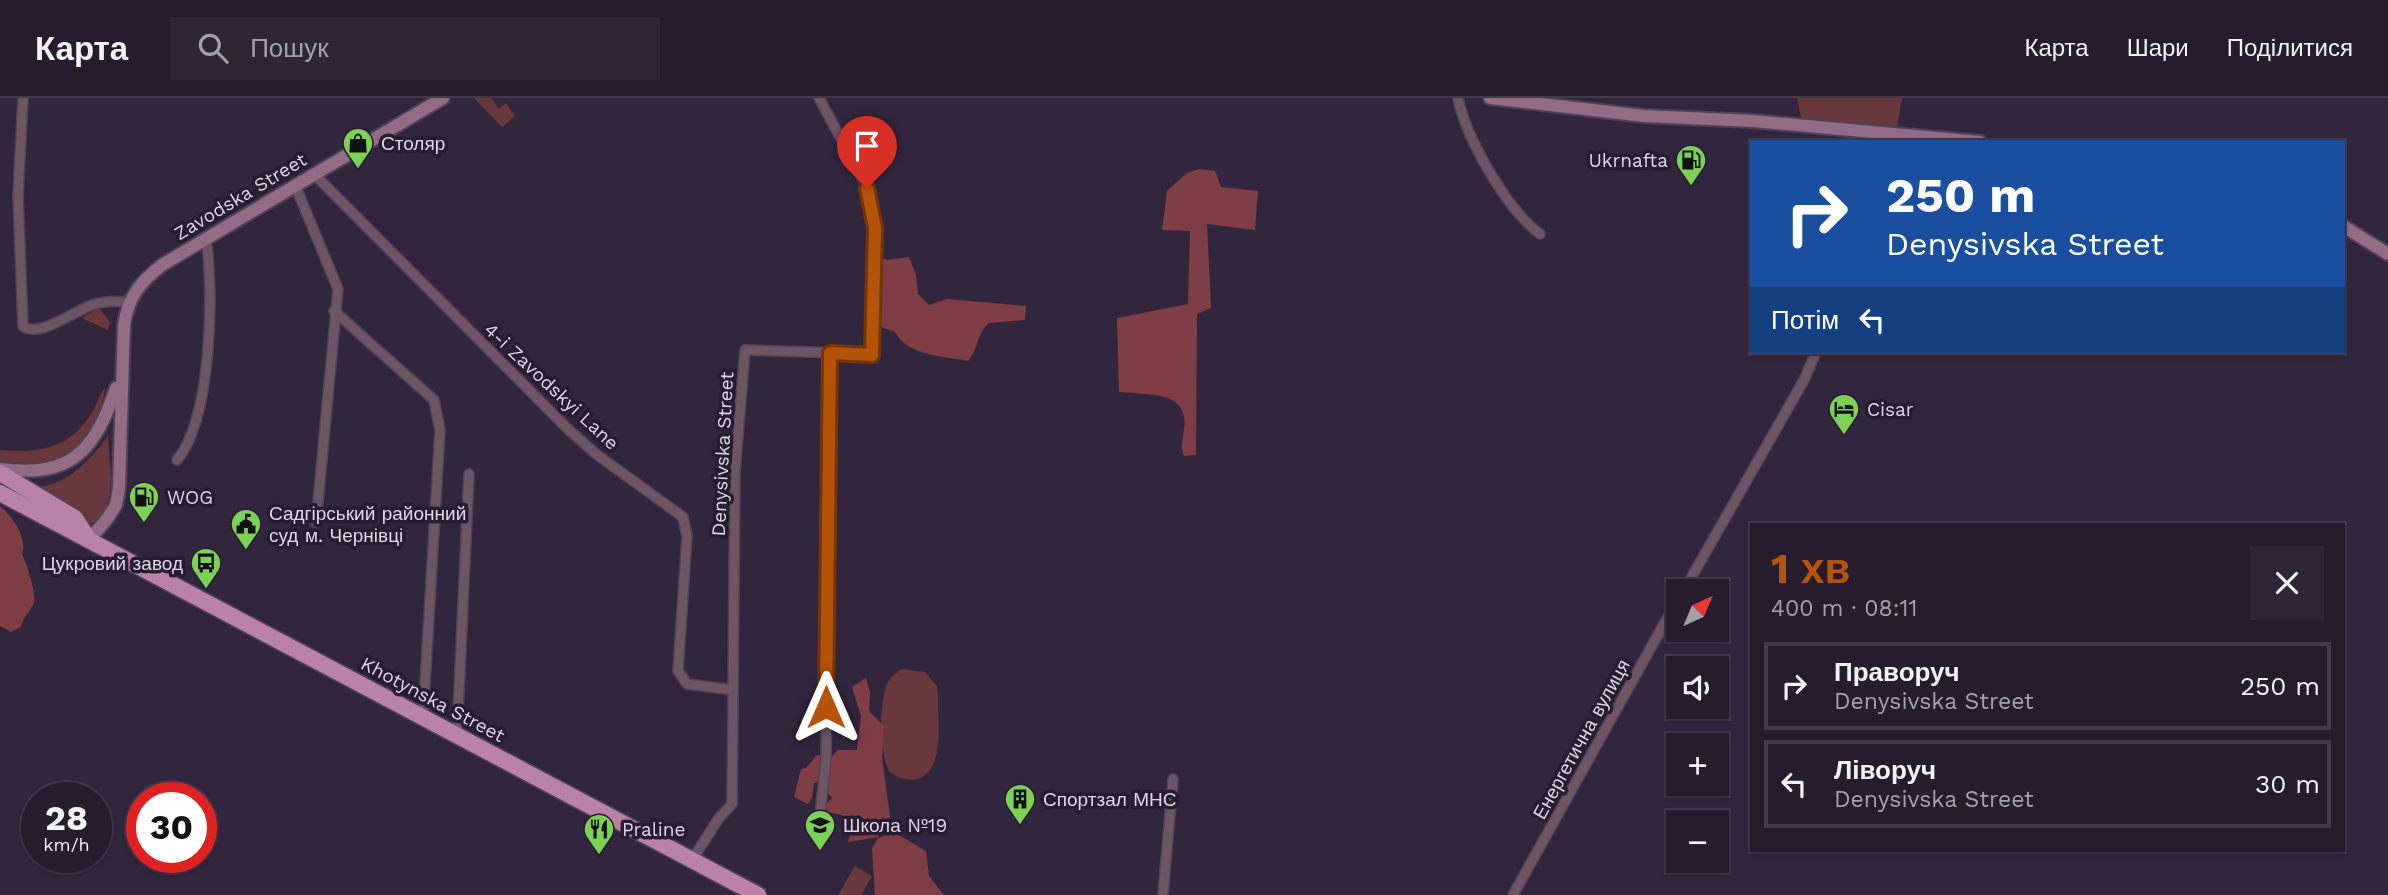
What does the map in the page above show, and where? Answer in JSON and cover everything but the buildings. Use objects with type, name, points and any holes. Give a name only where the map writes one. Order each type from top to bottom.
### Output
[{"type":"highway","name":"Khotynska Street","points":[[0,471],[75,518],[89,540]]},
{"type":"highway","name":"Khotynska Street","points":[[0,493],[758,895]]},
{"type":"main road","name":"Zavodska Street","points":[[128,303],[136,288],[152,273],[205,238],[443,98]]},
{"type":"main road","points":[[1490,98],[1644,116],[1874,138],[1927,140]]},
{"type":"main road","points":[[2345,227],[2388,254]]},
{"type":"main road","points":[[89,540],[116,505],[119,488],[120,374],[128,303]]},
{"type":"main road","points":[[0,471],[51,469],[83,453],[104,422],[120,374]]},
{"type":"street","points":[[23,98],[18,197],[21,324],[29,331],[37,330],[71,312],[97,303],[128,303]]},
{"type":"street","name":"Denysivska Street","points":[[692,860],[719,818],[732,804],[735,472],[745,350],[872,355],[875,228],[867,188],[819,98]]},
{"type":"street","points":[[1458,98],[1461,111],[1487,164],[1522,219],[1540,234]]},
{"type":"street","name":"4-i Zavodskyi Lane","points":[[314,174],[568,429],[596,454],[683,517],[687,536],[678,671],[687,684],[733,690]]},
{"type":"street","points":[[295,185],[324,257],[333,271],[338,289],[316,523]]},
{"type":"street","points":[[177,460],[188,447],[200,413],[208,323],[205,238]]},
{"type":"street","points":[[334,311],[434,400],[439,414],[423,718]]},
{"type":"street","points":[[819,824],[826,760],[830,353]]},
{"type":"street","points":[[1690,579],[1804,380],[1815,354]]},
{"type":"street","points":[[457,736],[469,474]]},
{"type":"street","name":"Енергетична вулиця","points":[[1513,895],[1666,621]]},
{"type":"street","points":[[1163,895],[1173,779]]},
{"type":"shaded area","points":[[474,98],[491,98],[499,108],[506,103],[515,116],[502,127]]},
{"type":"shaded area","points":[[1797,98],[1902,98],[1896,133],[1802,122]]},
{"type":"shaded area","points":[[1199,169],[1215,171],[1221,187],[1258,191],[1255,230],[1207,224],[1211,308],[1197,314],[1196,455],[1184,456],[1184,416],[1180,407],[1164,397],[1119,392],[1117,318],[1188,304],[1190,231],[1162,230],[1167,191],[1187,173]]},
{"type":"shaded area","points":[[875,255],[887,260],[909,257],[916,275],[918,294],[929,305],[947,299],[1026,306],[1025,320],[989,323],[968,361],[917,350],[908,346],[895,332],[873,324]]},
{"type":"shaded area","points":[[99,308],[110,322],[108,330],[82,318]]},
{"type":"shaded area","points":[[105,388],[93,428],[72,452],[41,462],[0,461],[0,450],[41,449],[75,434],[93,411]]},
{"type":"shaded area","points":[[108,436],[111,472],[109,497],[106,508],[90,524],[33,488],[57,482],[76,471]]},
{"type":"shaded area","points":[[0,506],[14,521],[21,534],[22,554],[35,599],[21,627],[11,632],[0,626]]},
{"type":"shaded area","points":[[902,669],[925,672],[937,686],[939,731],[936,756],[926,774],[913,780],[890,772],[882,742],[884,692],[890,679]]},
{"type":"shaded area","points":[[866,678],[870,692],[869,711],[884,726],[882,757],[890,817],[878,837],[848,842],[851,833],[842,815],[827,812],[825,805],[832,798],[820,782],[814,783],[812,798],[808,804],[794,797],[801,769],[806,768],[817,755],[832,756],[838,750],[857,750],[861,716],[852,687]]},
{"type":"shaded area","points":[[897,834],[926,851],[929,876],[944,895],[875,895],[872,848],[878,838]]},
{"type":"shaded area","points":[[855,866],[872,876],[861,895],[838,895]]},
{"type":"place","name":"Столяр","points":[[358,170]]},
{"type":"place","name":"Ukrnafta","points":[[1691,187]]},
{"type":"place","name":"Cisar","points":[[1844,436]]},
{"type":"place","name":"WOG","points":[[144,524]]},
{"type":"place","name":"Садгірський районний суд м. Чернівці","points":[[246,551]]},
{"type":"place","name":"Цукровий завод","points":[[206,590]]},
{"type":"place","name":"Спортзал МНС","points":[[1020,826]]},
{"type":"place","name":"Школа №19","points":[[820,852]]},
{"type":"place","name":"Praline","points":[[599,856]]},
{"type":"route","points":[[826,707],[830,353],[872,355],[875,228],[867,188]]}]
